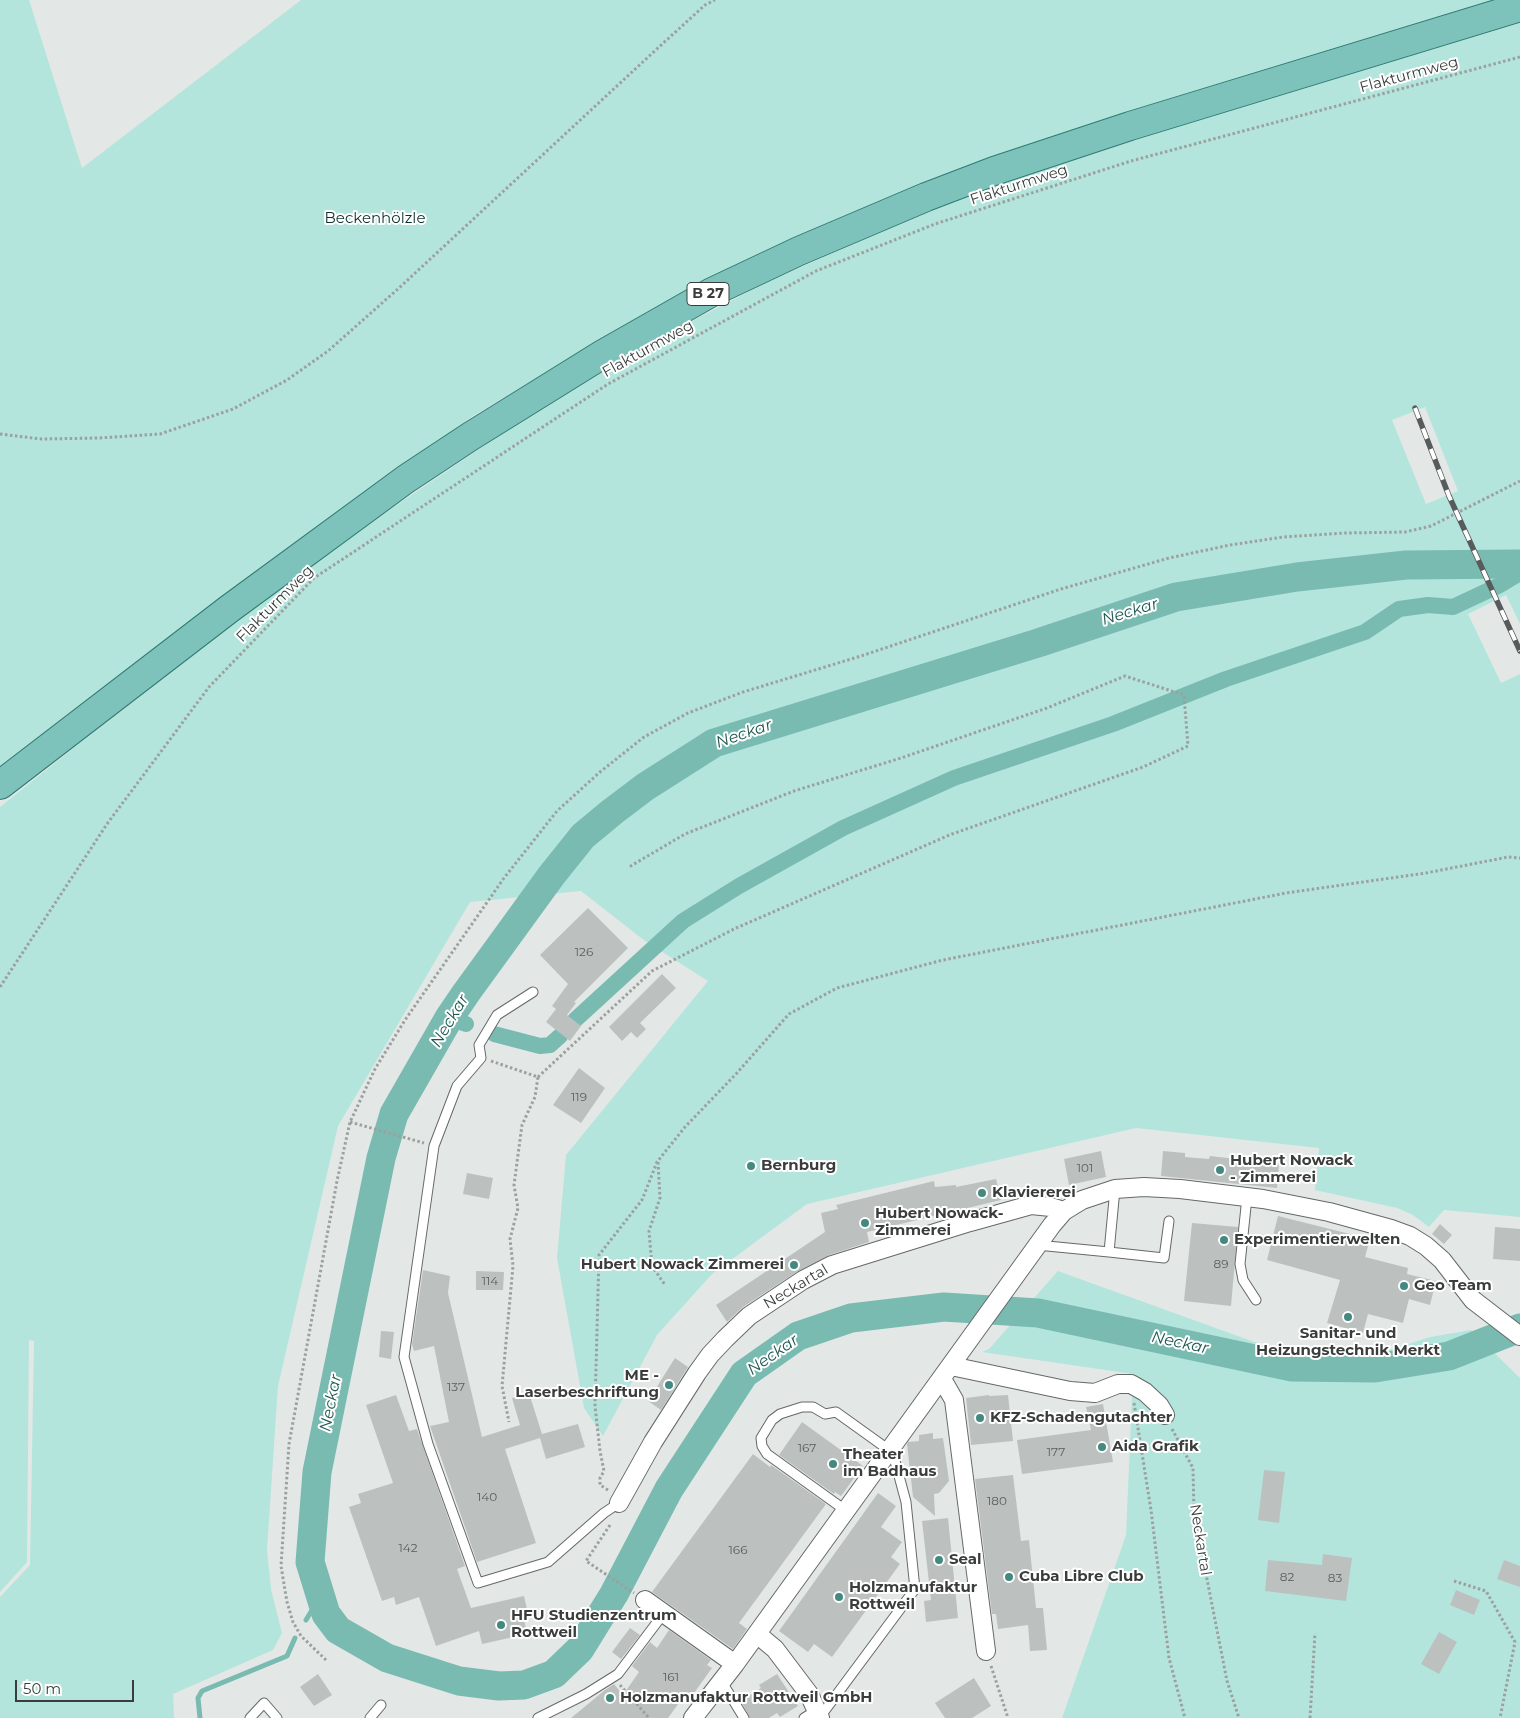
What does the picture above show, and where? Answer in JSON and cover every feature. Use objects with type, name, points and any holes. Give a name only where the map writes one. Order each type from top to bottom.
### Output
[{"type":"main road","name":"B 27","points":[[0,785],[229,608],[406,479],[603,354],[712,292],[808,247],[926,197],[994,171],[1130,126],[1520,7]]},
{"type":"street","points":[[693,1718],[757,1634],[1037,1245],[1064,1211],[1082,1200],[1115,1189],[1144,1187],[1180,1189],[1248,1197],[1329,1212],[1391,1229],[1410,1236],[1426,1246],[1442,1260],[1473,1300],[1520,1336]]},
{"type":"street","name":"Neckartal","points":[[621,1500],[653,1442],[710,1356],[749,1316],[803,1280],[832,1265],[1031,1205],[1051,1207],[1064,1211]]},
{"type":"street","points":[[952,1365],[1070,1391],[1095,1393],[1118,1384],[1131,1384],[1145,1392],[1159,1405],[1165,1415]]},
{"type":"street","points":[[952,1365],[954,1400],[986,1651]]},
{"type":"street","points":[[645,1600],[735,1664]]},
{"type":"street","points":[[757,1634],[775,1648],[809,1694],[815,1716]]},
{"type":"lane","points":[[533,992],[497,1015],[479,1045],[481,1058],[457,1086],[434,1146],[404,1357],[428,1444],[478,1583],[548,1562],[621,1500]]},
{"type":"lane","points":[[1109,1252],[1115,1189]]},
{"type":"lane","points":[[1248,1197],[1240,1264],[1243,1280],[1256,1300]]},
{"type":"lane","points":[[1037,1245],[1164,1258],[1168,1221]]},
{"type":"lane","points":[[815,1716],[915,1589],[906,1502],[895,1460],[889,1450],[836,1412],[825,1414],[813,1407],[802,1407],[790,1409],[780,1414],[768,1426],[761,1438],[762,1446],[767,1454],[845,1510]]},
{"type":"lane","points":[[538,1718],[586,1694],[618,1674],[664,1613]]},
{"type":"lane","points":[[722,1682],[744,1718]]},
{"type":"lane","points":[[250,1718],[264,1703],[277,1718]]},
{"type":"lane","points":[[370,1718],[381,1705]]},
{"type":"path","points":[[0,434],[41,439],[160,434],[233,409],[287,380],[328,351],[659,47],[706,5],[716,0]]},
{"type":"path","name":"Flakturmweg","points":[[0,987],[107,824],[208,687],[314,578],[608,384],[816,271],[935,224],[1130,161],[1520,57]]},
{"type":"path","points":[[326,1660],[301,1636],[293,1622],[287,1602],[281,1566],[289,1444],[337,1181],[350,1122],[375,1069],[405,1020],[504,878],[558,811],[600,772],[644,737],[688,713],[743,692],[861,656],[1061,589],[1168,558],[1283,536],[1405,532],[1431,526],[1520,481]]},
{"type":"path","points":[[509,1422],[502,1386],[514,1266],[510,1238],[518,1208],[514,1185],[522,1125],[535,1097],[538,1076],[652,971],[728,932],[952,834],[1143,767],[1188,746],[1184,695],[1125,676],[1047,708],[901,758],[794,791],[685,834],[629,867]]},
{"type":"path","points":[[645,1600],[586,1561],[608,1530],[621,1500],[600,1485],[600,1478],[604,1471],[595,1406],[599,1255],[642,1200],[658,1162],[685,1127],[736,1074],[788,1014],[837,988],[943,960],[1286,892],[1426,873],[1508,857],[1520,858]]},
{"type":"path","points":[[481,1058],[538,1076]]},
{"type":"path","points":[[350,1122],[414,1140]]},
{"type":"path","points":[[658,1162],[660,1198],[649,1231],[652,1266],[665,1285]]},
{"type":"path","points":[[1131,1384],[1151,1510],[1169,1658],[1185,1718]]},
{"type":"path","name":"Neckartal","points":[[1165,1415],[1193,1468],[1194,1513],[1227,1681],[1239,1718]]},
{"type":"path","points":[[1454,1581],[1486,1591],[1515,1642],[1500,1718]]},
{"type":"path","points":[[1310,1718],[1316,1633]]},
{"type":"path","points":[[986,1651],[1008,1718]]},
{"type":"path","points":[[613,1677],[649,1718]]},
{"type":"green space","name":"Beckenhölzle","points":[[0,0],[29,0],[82,168],[301,0],[1498,0],[1005,152],[811,231],[657,306],[473,416],[125,671],[0,770]]},
{"type":"green space","points":[[1520,21],[1520,624],[1506,595],[1468,614],[1501,683],[1520,674],[1520,1217],[1444,1210],[1429,1227],[1413,1215],[1397,1208],[1315,1190],[1319,1148],[1136,1128],[807,1204],[712,1274],[657,1335],[603,1436],[584,1408],[557,1258],[566,1155],[708,981],[645,941],[581,891],[470,902],[338,1126],[278,1386],[267,1550],[271,1589],[282,1633],[273,1650],[173,1694],[174,1718],[0,1718],[0,1597],[30,1565],[34,1341],[29,1340],[27,1562],[0,1592],[0,807],[82,741],[326,553],[488,443],[623,357],[761,285],[923,213],[1080,156]],"holes":[[[1425,407],[1458,491],[1426,504],[1392,420]]]},
{"type":"green space","points":[[1058,1271],[1293,1356],[1377,1354],[1430,1337],[1471,1330],[1520,1378],[1520,1718],[1062,1718],[1126,1535],[1133,1374],[982,1352],[989,1349]]},
{"type":"building","points":[[588,908],[628,948],[574,1002],[576,1003],[567,1015],[581,1026],[570,1041],[546,1022],[556,1009],[552,1006],[568,984],[540,955]]},
{"type":"building","points":[[662,974],[676,988],[640,1023],[646,1029],[637,1038],[631,1032],[622,1041],[609,1027]]},
{"type":"building","points":[[579,1068],[605,1088],[581,1123],[553,1105]]},
{"type":"building","points":[[1101,1151],[1106,1177],[1069,1185],[1064,1159]]},
{"type":"building","name":"Hubert Nowack - Zimmerei","points":[[1163,1151],[1185,1153],[1185,1157],[1209,1159],[1210,1156],[1279,1164],[1277,1188],[1161,1176]]},
{"type":"building","points":[[467,1173],[493,1178],[489,1199],[463,1194]]},
{"type":"building","points":[[996,1179],[1001,1200],[867,1232],[869,1242],[829,1255],[798,1271],[743,1307],[727,1322],[716,1305],[825,1232],[821,1213],[838,1209],[836,1205],[934,1181],[935,1187],[956,1185],[956,1187]]},
{"type":"building","points":[[1278,1216],[1370,1239],[1365,1257],[1408,1268],[1407,1274],[1436,1281],[1430,1305],[1409,1299],[1403,1323],[1368,1314],[1363,1333],[1327,1323],[1340,1280],[1267,1260]]},
{"type":"building","points":[[1192,1223],[1238,1227],[1231,1306],[1184,1301]]},
{"type":"building","points":[[1440,1224],[1452,1235],[1444,1244],[1432,1234]]},
{"type":"building","points":[[1495,1227],[1520,1229],[1520,1261],[1493,1259]]},
{"type":"building","points":[[423,1270],[450,1276],[448,1293],[482,1437],[520,1425],[512,1398],[529,1393],[542,1434],[578,1424],[585,1447],[546,1459],[540,1438],[505,1449],[536,1543],[477,1562],[430,1426],[449,1422],[434,1346],[414,1351],[412,1344]]},
{"type":"building","points":[[476,1271],[504,1272],[503,1290],[476,1290]]},
{"type":"building","points":[[381,1331],[394,1332],[391,1359],[379,1357]]},
{"type":"building","name":"ME - Laserbeschriftung","points":[[675,1358],[688,1367],[661,1410],[648,1401]]},
{"type":"building","points":[[396,1395],[409,1431],[417,1429],[465,1566],[457,1569],[471,1608],[524,1596],[529,1618],[524,1619],[527,1634],[482,1644],[479,1631],[436,1646],[419,1597],[396,1605],[394,1597],[382,1601],[349,1507],[361,1503],[358,1494],[393,1483],[366,1405]]},
{"type":"building","points":[[1008,1395],[1013,1441],[971,1445],[966,1398]]},
{"type":"building","points":[[1103,1404],[1113,1462],[1022,1474],[1017,1440],[1091,1430],[1086,1407]]},
{"type":"building","points":[[802,1422],[863,1466],[841,1496],[835,1492],[834,1494],[779,1455]]},
{"type":"building","points":[[933,1433],[933,1439],[943,1438],[949,1481],[939,1493],[934,1494],[935,1516],[913,1497],[907,1444],[908,1442],[919,1441],[919,1435]]},
{"type":"building","points":[[753,1454],[826,1504],[739,1623],[747,1629],[733,1649],[652,1592]]},
{"type":"building","points":[[1264,1470],[1285,1472],[1279,1523],[1258,1520]]},
{"type":"building","points":[[1013,1475],[1021,1541],[1029,1540],[1036,1608],[1043,1608],[1047,1650],[1030,1651],[1028,1625],[998,1629],[996,1614],[992,1614],[975,1479]]},
{"type":"building","name":"Holzmanufaktur Rottweil","points":[[878,1493],[896,1506],[881,1527],[902,1542],[891,1557],[900,1564],[832,1657],[814,1644],[808,1652],[779,1631]]},
{"type":"building","name":"Seal","points":[[948,1518],[958,1618],[926,1622],[924,1601],[931,1600],[922,1521]]},
{"type":"building","points":[[1323,1554],[1352,1558],[1346,1601],[1265,1591],[1268,1560],[1322,1565]]},
{"type":"building","points":[[1504,1560],[1520,1566],[1520,1587],[1497,1579]]},
{"type":"building","points":[[1456,1590],[1480,1600],[1474,1615],[1450,1605]]},
{"type":"building","points":[[630,1628],[640,1635],[621,1659],[612,1652]]},
{"type":"building","points":[[669,1630],[711,1660],[707,1665],[712,1668],[689,1700],[684,1696],[668,1718],[571,1718],[614,1684],[623,1695],[639,1672],[632,1666],[650,1642],[657,1648]]},
{"type":"building","points":[[1439,1632],[1457,1642],[1439,1674],[1421,1664]]},
{"type":"building","points":[[318,1674],[332,1695],[314,1706],[300,1687]]},
{"type":"building","points":[[777,1674],[798,1706],[780,1717],[777,1713],[769,1718],[750,1718],[741,1701],[761,1688],[759,1685]]},
{"type":"building","points":[[974,1678],[991,1706],[972,1718],[945,1718],[935,1703]]},
{"type":"waterway","name":"Neckar","points":[[1520,564],[1406,565],[1297,577],[1176,597],[1038,643],[714,743],[645,787],[612,812],[583,836],[551,876],[466,993],[449,1018],[394,1114],[381,1158],[317,1472],[310,1562],[326,1614],[338,1630],[387,1658],[459,1681],[499,1686],[524,1685],[554,1674],[580,1649],[614,1594],[669,1489],[744,1374],[798,1336],[851,1318],[944,1307],[1038,1313],[1292,1367],[1375,1368],[1449,1356],[1520,1328]]},
{"type":"waterway","points":[[575,1020],[683,921],[739,886],[843,828],[954,778],[1113,724],[1226,679],[1365,632],[1399,609],[1428,605],[1453,607],[1500,585],[1520,573]]},
{"type":"waterway","points":[[449,1018],[466,1024]]},
{"type":"waterway","points":[[494,1034],[540,1046],[550,1045],[560,1036]]},
{"type":"waterway","points":[[306,1620],[320,1597]]},
{"type":"waterway","points":[[200,1718],[198,1698],[202,1691],[287,1656],[295,1638]]},
{"type":"railway","points":[[1415,408],[1449,496],[1520,651]]},
{"type":"place","name":"Bernburg","points":[[751,1166]]},
{"type":"place","name":"Hubert Nowack - Zimmerei","points":[[1220,1170]]},
{"type":"place","name":"Klaviererei","points":[[982,1193]]},
{"type":"place","name":"Hubert Nowack- Zimmerei","points":[[865,1223]]},
{"type":"place","name":"Experimentierwelten","points":[[1224,1240]]},
{"type":"place","name":"Hubert Nowack Zimmerei","points":[[794,1265]]},
{"type":"place","name":"Geo Team","points":[[1404,1286]]},
{"type":"place","name":"Sanitar- und Heizungstechnik Merkt","points":[[1348,1317]]},
{"type":"place","name":"ME - Laserbeschriftung","points":[[669,1385]]},
{"type":"place","name":"KFZ-Schadengutachter","points":[[980,1418]]},
{"type":"place","name":"Aida Grafik","points":[[1102,1447]]},
{"type":"place","name":"Theater im Badhaus","points":[[833,1464]]},
{"type":"place","name":"Seal","points":[[939,1560]]},
{"type":"place","name":"Cuba Libre Club","points":[[1009,1577]]},
{"type":"place","name":"Holzmanufaktur Rottweil","points":[[839,1597]]},
{"type":"place","name":"HFU Studienzentrum Rottweil","points":[[501,1625]]},
{"type":"place","name":"Holzmanufaktur Rottweil GmbH","points":[[610,1698]]}]
